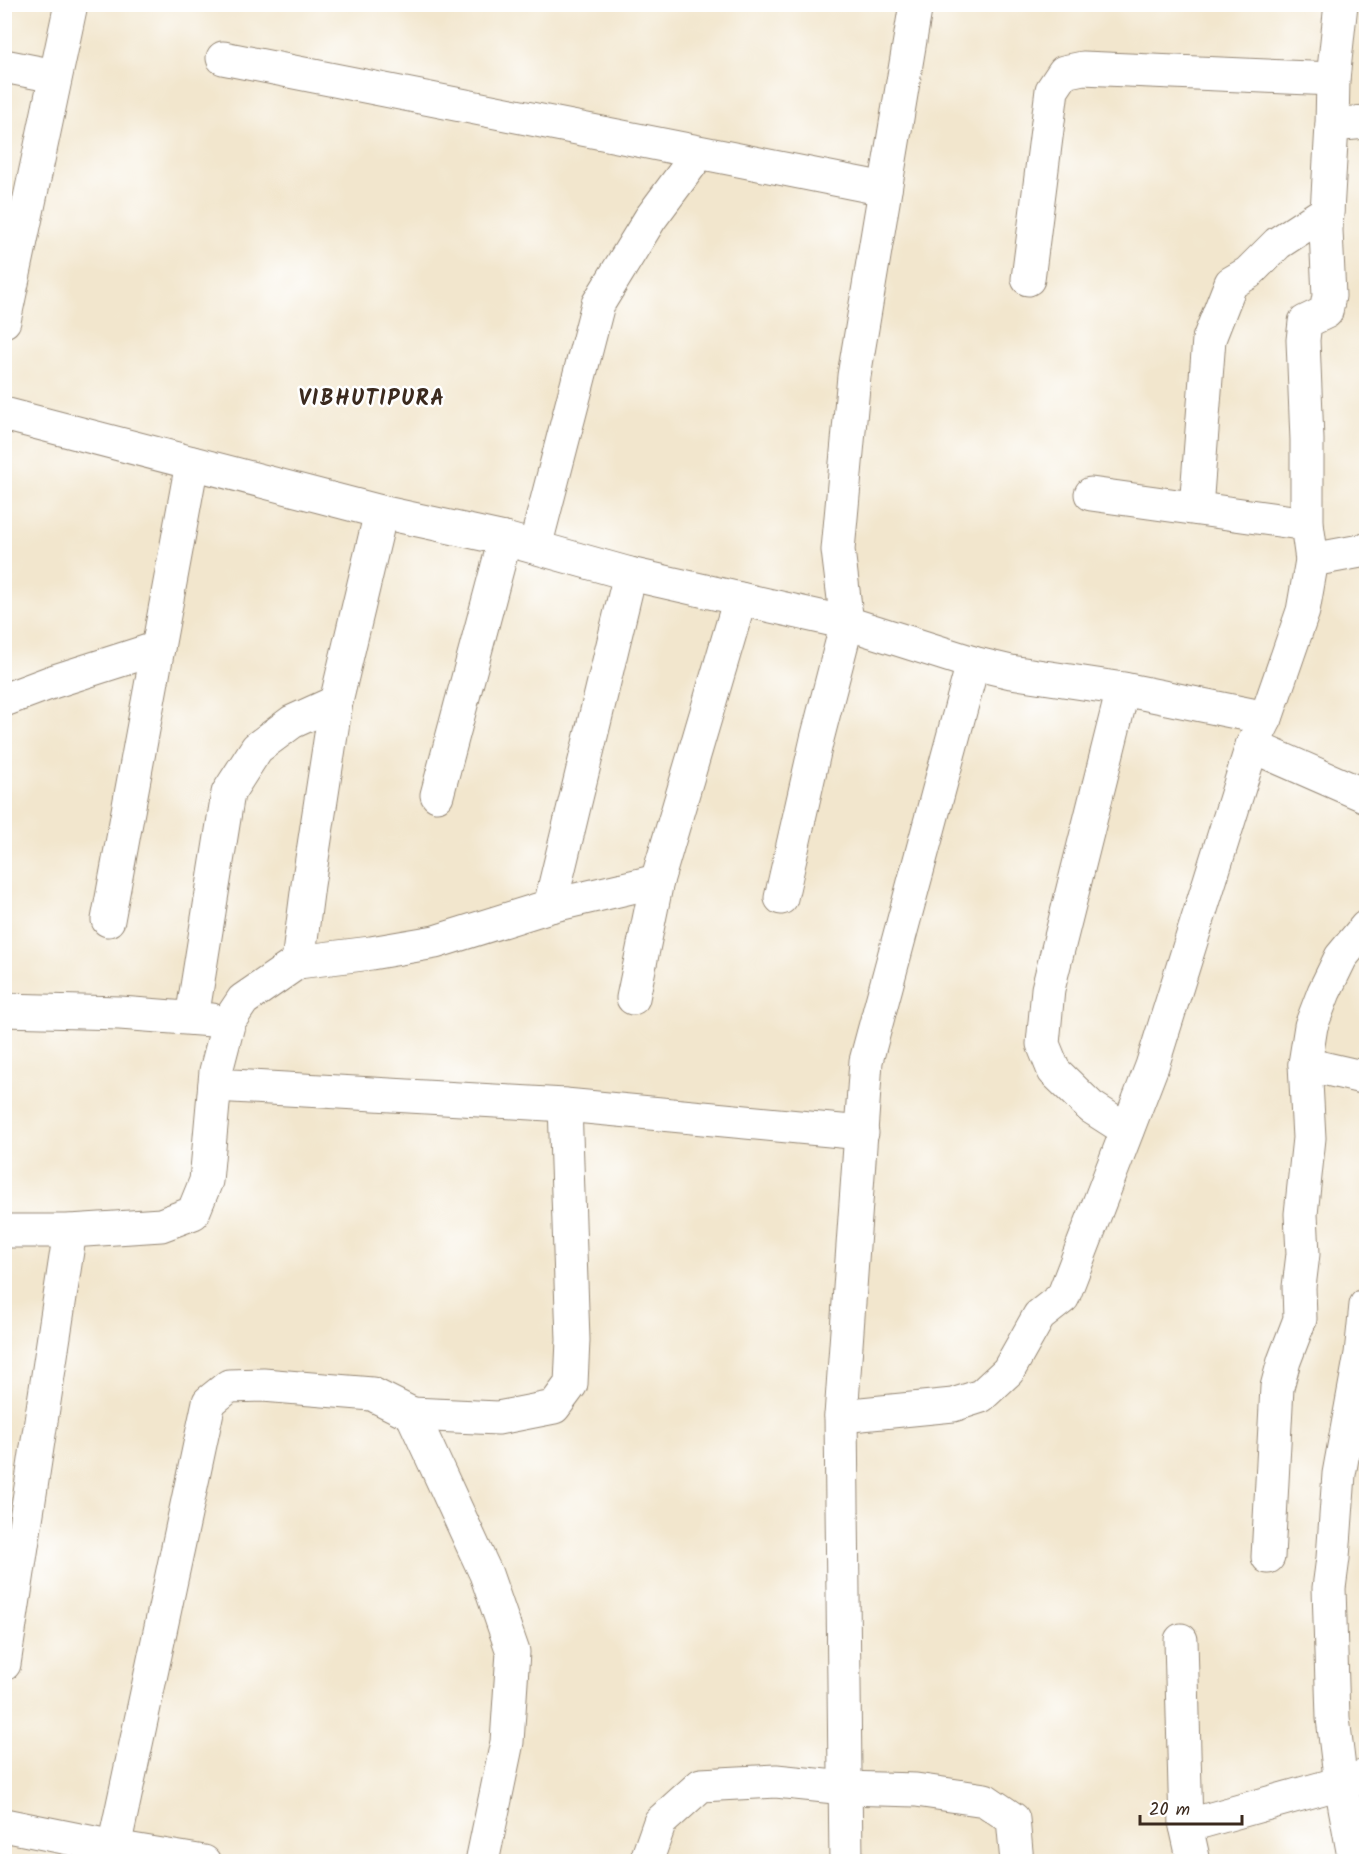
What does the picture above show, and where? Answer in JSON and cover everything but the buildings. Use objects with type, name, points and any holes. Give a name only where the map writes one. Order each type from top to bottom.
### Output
[{"type":"street","points":[[4,321],[71,4]]},
{"type":"street","points":[[781,898],[846,623],[838,550],[854,376],[916,4]]},
{"type":"street","points":[[841,1416],[953,1405],[981,1396],[1008,1371],[1039,1316],[1063,1297],[1152,1066],[1259,732],[1303,611],[1312,560],[1308,524],[1308,440],[1303,340],[1305,322],[1326,312],[1329,296],[1326,230],[1333,79],[1341,4]]},
{"type":"street","points":[[223,58],[885,189]]},
{"type":"street","points":[[4,66],[55,76]]},
{"type":"street","points":[[1028,279],[1052,90],[1064,72],[1083,68],[1333,79]]},
{"type":"street","points":[[1332,125],[1366,122]]},
{"type":"street","points":[[438,795],[598,304],[650,219],[699,153]]},
{"type":"street","points":[[1196,508],[1209,339],[1231,283],[1248,273],[1278,243],[1327,211]]},
{"type":"street","points":[[4,414],[381,512],[520,543],[630,574],[846,623],[973,663],[1011,672],[1123,689],[1259,732],[1366,796]]},
{"type":"street","points":[[108,920],[192,463]]},
{"type":"street","points":[[1091,494],[1308,524]]},
{"type":"street","points":[[298,962],[336,702],[381,512]]},
{"type":"street","points":[[1312,560],[1366,550]]},
{"type":"street","points":[[550,906],[630,574]]},
{"type":"street","points":[[633,999],[657,881],[740,599]]},
{"type":"street","points":[[4,700],[158,648]]},
{"type":"street","points":[[846,1862],[841,1416],[866,1060],[973,663]]},
{"type":"street","points":[[1123,689],[1048,989],[1043,1044],[1054,1071],[1091,1107],[1127,1130]]},
{"type":"street","points":[[192,1018],[228,793],[257,747],[292,722],[336,702]]},
{"type":"street","points":[[4,1231],[70,1231],[160,1225],[193,1213],[206,1181],[215,1085],[229,1021],[243,1000],[298,962],[435,942],[550,906],[657,881]]},
{"type":"street","points":[[1268,1557],[1277,1386],[1300,1319],[1301,1214],[1309,1138],[1305,1064],[1311,1026],[1324,992],[1341,957],[1366,927]]},
{"type":"street","points":[[4,1010],[120,1013],[229,1021]]},
{"type":"street","points":[[1305,1064],[1366,1078]]},
{"type":"street","points":[[215,1085],[565,1104],[862,1133]]},
{"type":"street","points":[[114,1847],[209,1402],[229,1386],[263,1385],[372,1394],[412,1414],[498,1418],[554,1407],[571,1384],[573,1340],[565,1104]]},
{"type":"street","points":[[4,1664],[70,1231]]},
{"type":"street","points":[[1355,1862],[1354,1780],[1333,1718],[1329,1588],[1339,1474],[1361,1354],[1366,1305]]},
{"type":"street","points":[[412,1414],[486,1574],[513,1652],[507,1742],[482,1862]]},
{"type":"street","points":[[1181,1640],[1186,1826],[1194,1862]]},
{"type":"street","points":[[1186,1826],[1354,1780]]},
{"type":"street","points":[[646,1862],[660,1822],[701,1785],[776,1781],[845,1788],[916,1790],[985,1800],[1013,1818],[1017,1862]]},
{"type":"street","points":[[4,1825],[204,1862]]},
{"type":"district","name":"VIBHUTIPURA","points":[[372,397]]}]
